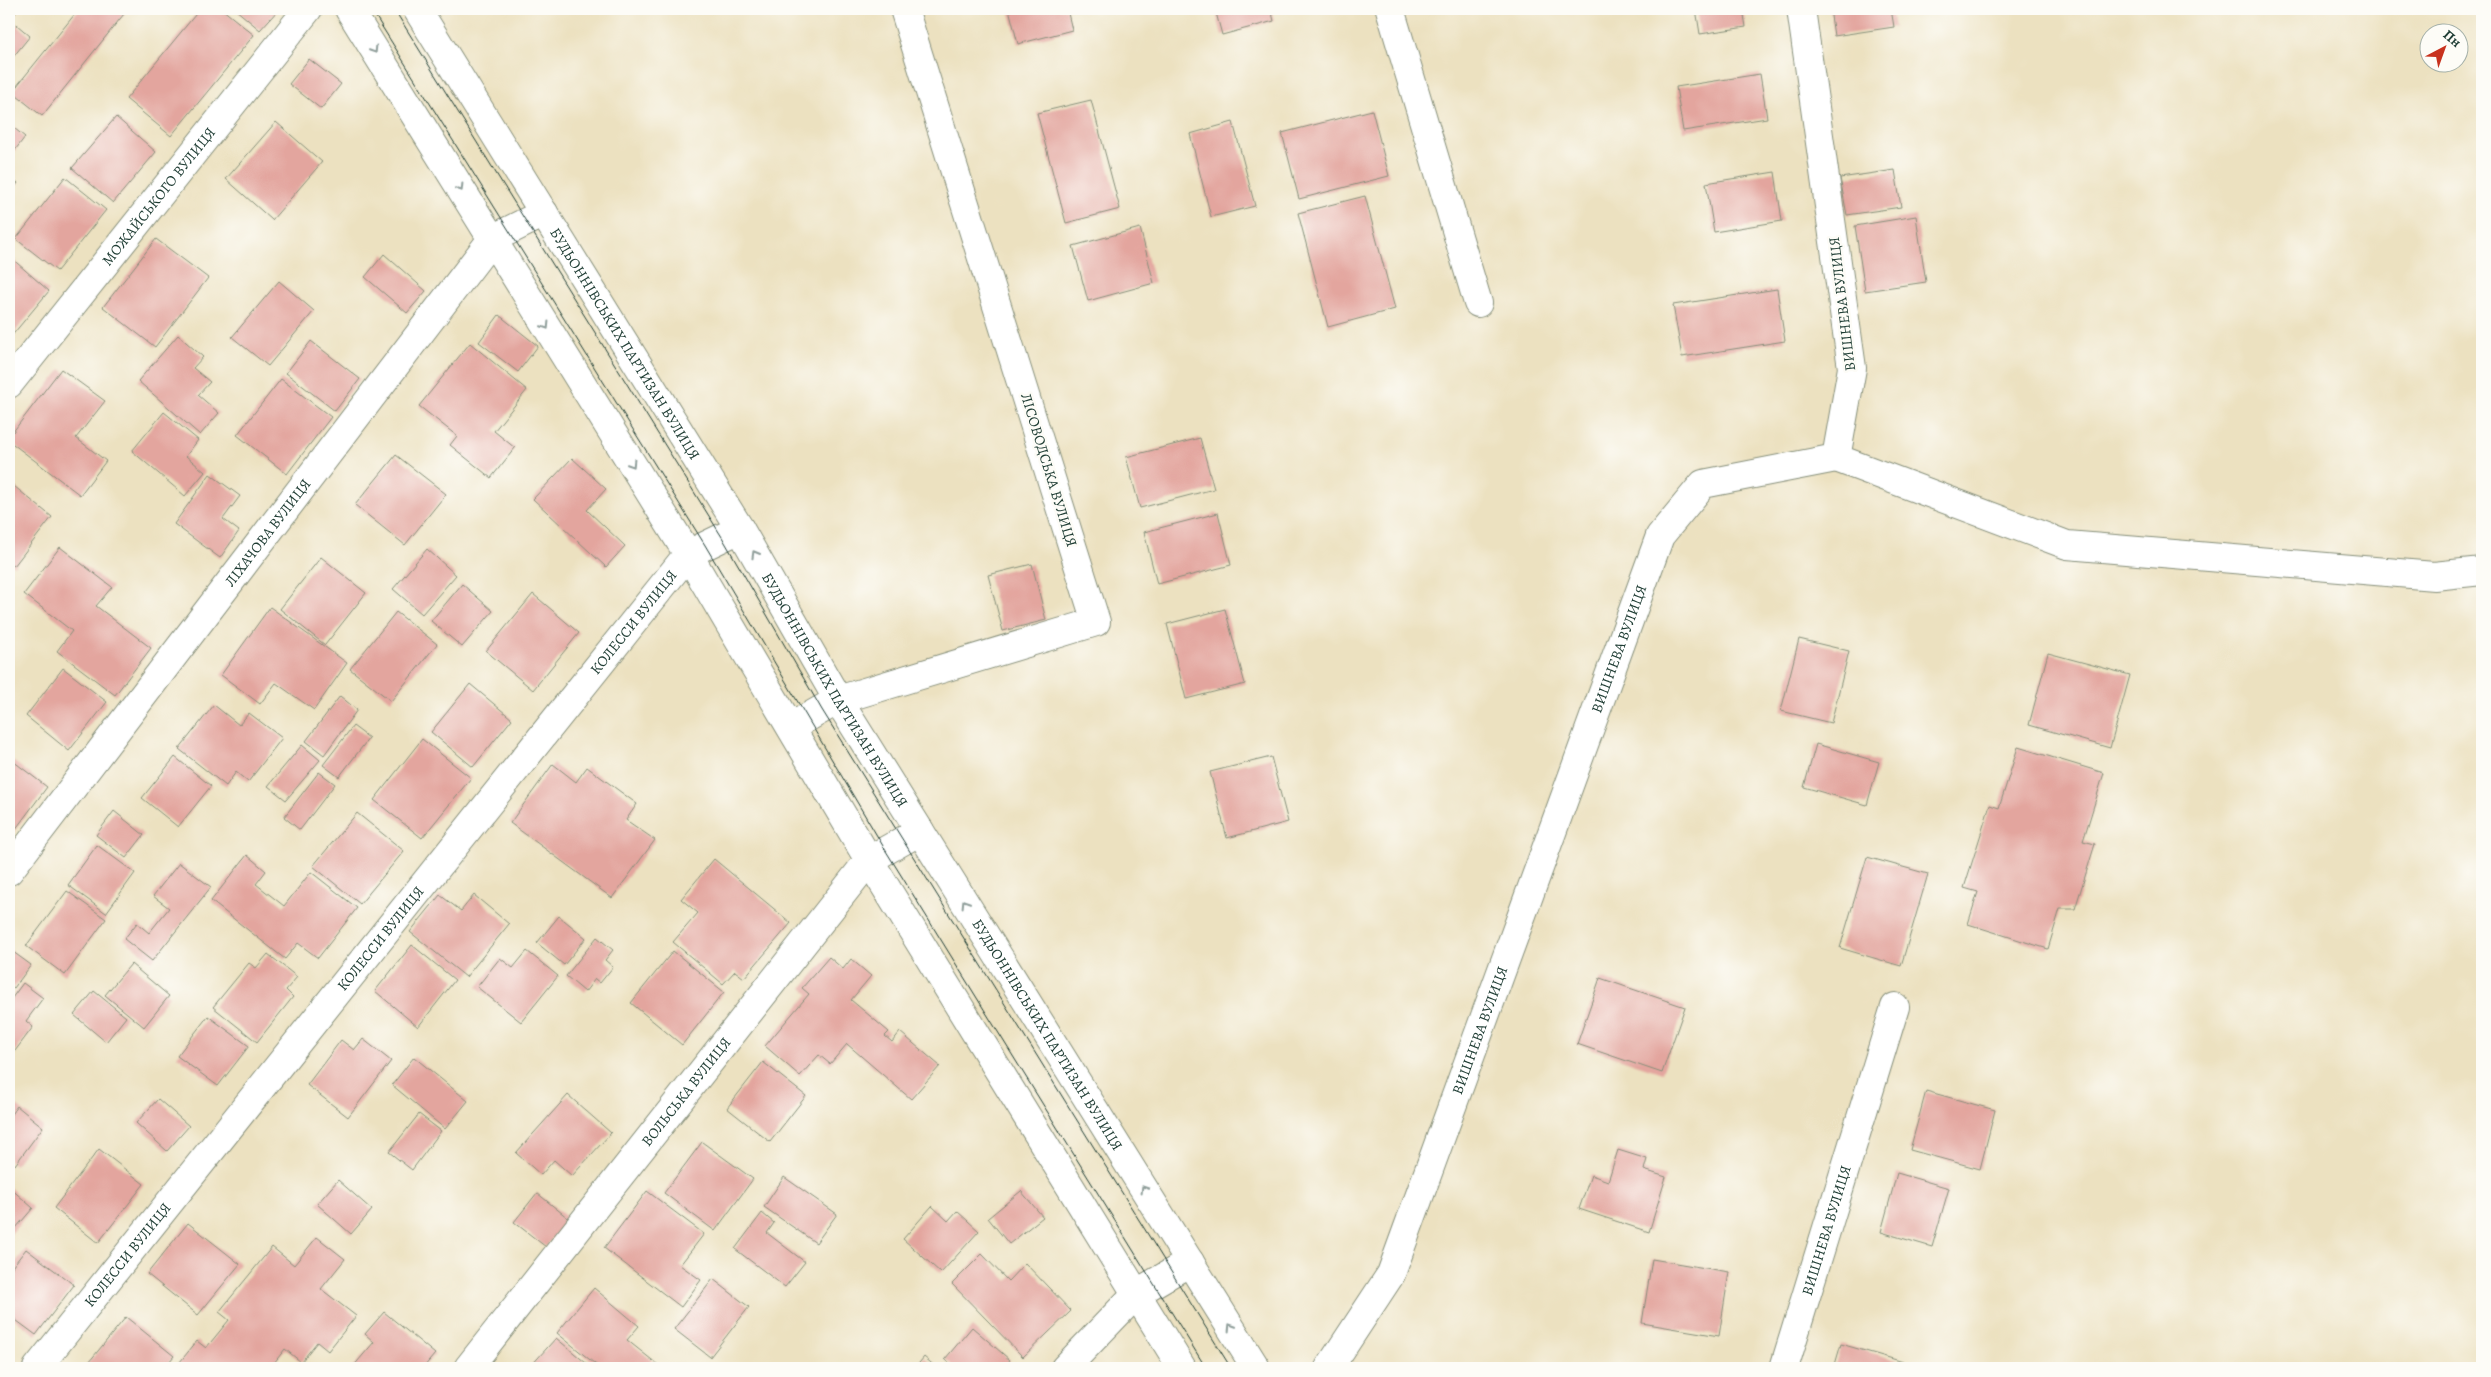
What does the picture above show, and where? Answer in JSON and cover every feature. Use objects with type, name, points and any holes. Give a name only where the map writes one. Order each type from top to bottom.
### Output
[{"type":"street","name":"МОЖАЙСЬКОГО ВУЛИЦЯ","points":[[9,384],[308,9]]},
{"type":"street","points":[[348,9],[688,554],[869,860],[1182,1368]]},
{"type":"street","name":"БУДЬОННІВСЬКИХ ПАРТИЗАН ВУЛИЦЯ","points":[[416,9],[740,528],[838,700],[1256,1368]]},
{"type":"street","name":"ЛІСОВОДСЬКА ВУЛИЦЯ","points":[[791,728],[838,700],[1096,622],[904,9]]},
{"type":"street","points":[[1390,9],[1478,303]]},
{"type":"street","name":"ВИШНЕВА ВУЛИЦЯ","points":[[1329,1368],[1391,1274],[1660,536],[1703,484],[1836,458],[1852,368],[1801,9]]},
{"type":"street","name":"ЛІХАЧОВА ВУЛИЦЯ","points":[[9,871],[492,239],[544,213]]},
{"type":"street","points":[[1836,458],[2067,545],[2434,576],[2482,571]]},
{"type":"street","name":"КОЛЕССИ ВУЛИЦЯ","points":[[37,1368],[688,554],[740,528]]},
{"type":"street","name":"ВОЛЬСЬКА ВУЛИЦЯ","points":[[468,1368],[869,860],[920,831]]},
{"type":"street","name":"ВИШНЕВА ВУЛИЦЯ","points":[[1784,1368],[1895,1008]]},
{"type":"street","points":[[1065,1368],[1137,1293],[1190,1262]]},
{"type":"building","points":[[9,9],[19,9],[10,19],[30,36],[9,62]]},
{"type":"building","points":[[79,9],[128,9],[42,116],[12,92]]},
{"type":"building","points":[[200,9],[222,9],[254,35],[171,136],[126,99]]},
{"type":"building","points":[[235,9],[279,9],[260,30]]},
{"type":"building","points":[[1009,9],[1067,9],[1072,30],[1018,44]]},
{"type":"building","points":[[1215,9],[1271,9],[1274,21],[1222,35]]},
{"type":"building","points":[[1696,9],[1743,9],[1746,27],[1700,34]]},
{"type":"building","points":[[1830,9],[1891,9],[1894,27],[1834,36]]},
{"type":"building","points":[[309,59],[341,84],[321,109],[289,84]]},
{"type":"building","points":[[1760,74],[1767,118],[1683,131],[1676,87]]},
{"type":"building","points":[[1091,100],[1120,209],[1066,223],[1037,113]]},
{"type":"building","points":[[1372,110],[1389,176],[1299,199],[1282,133]]},
{"type":"building","points":[[116,117],[156,152],[113,203],[72,168]]},
{"type":"building","points":[[276,122],[322,162],[272,220],[226,179]]},
{"type":"building","points":[[1233,122],[1255,206],[1211,217],[1190,134]]},
{"type":"building","points":[[9,124],[25,137],[9,158]]},
{"type":"building","points":[[1895,170],[1901,207],[1847,215],[1840,178]]},
{"type":"building","points":[[1775,172],[1782,221],[1714,232],[1706,183]]},
{"type":"building","points":[[9,174],[18,183],[9,194]]},
{"type":"building","points":[[65,177],[106,210],[57,271],[16,239]]},
{"type":"building","points":[[1365,196],[1395,309],[1328,327],[1298,213]]},
{"type":"building","points":[[1916,216],[1926,282],[1865,291],[1855,226]]},
{"type":"building","points":[[1140,228],[1154,283],[1088,301],[1073,246]]},
{"type":"building","points":[[156,239],[208,278],[155,347],[103,307]]},
{"type":"building","points":[[384,254],[426,291],[407,313],[365,277]]},
{"type":"building","points":[[9,256],[49,291],[9,339]]},
{"type":"building","points":[[279,281],[314,311],[268,366],[232,337]]},
{"type":"building","points":[[1777,289],[1785,341],[1682,357],[1673,305]]},
{"type":"building","points":[[499,315],[538,346],[518,372],[479,342]]},
{"type":"building","points":[[178,335],[203,357],[193,368],[210,382],[198,395],[219,413],[200,435],[138,381]]},
{"type":"building","points":[[311,341],[360,379],[335,411],[286,373]]},
{"type":"building","points":[[470,343],[527,390],[494,431],[515,448],[491,478],[450,445],[457,436],[419,406]]},
{"type":"building","points":[[61,369],[105,401],[76,438],[106,461],[80,495],[9,441],[9,437]]},
{"type":"building","points":[[281,379],[331,417],[287,474],[237,435]]},
{"type":"building","points":[[164,412],[198,440],[186,456],[205,472],[185,496],[132,451]]},
{"type":"building","points":[[1200,438],[1214,489],[1140,508],[1126,457]]},
{"type":"building","points":[[396,455],[446,494],[405,545],[355,505]]},
{"type":"building","points":[[572,458],[606,489],[587,510],[625,546],[606,567],[533,499]]},
{"type":"building","points":[[210,474],[240,496],[223,519],[239,531],[220,558],[174,524]]},
{"type":"building","points":[[9,482],[52,517],[14,566],[9,562]]},
{"type":"building","points":[[1218,513],[1231,565],[1157,584],[1144,532]]},
{"type":"building","points":[[60,547],[112,587],[96,606],[151,648],[115,695],[57,651],[72,631],[24,594]]},
{"type":"building","points":[[427,549],[456,575],[422,614],[393,589]]},
{"type":"building","points":[[321,557],[366,593],[325,645],[280,609]]},
{"type":"building","points":[[1032,564],[1046,620],[1003,631],[988,575]]},
{"type":"building","points":[[462,584],[493,611],[462,647],[431,621]]},
{"type":"building","points":[[533,594],[579,633],[533,690],[486,651]]},
{"type":"building","points":[[270,607],[347,663],[314,710],[276,683],[260,704],[221,675]]},
{"type":"building","points":[[1225,609],[1245,684],[1186,699],[1167,624]]},
{"type":"building","points":[[396,612],[437,644],[391,701],[350,669]]},
{"type":"building","points":[[1799,639],[1849,651],[1831,723],[1781,711]]},
{"type":"building","points":[[2048,653],[2130,675],[2110,748],[2029,725]]},
{"type":"building","points":[[63,668],[107,702],[69,751],[26,716]]},
{"type":"building","points":[[470,684],[512,719],[473,767],[431,732]]},
{"type":"building","points":[[340,696],[357,710],[324,755],[306,741]]},
{"type":"building","points":[[214,705],[239,725],[249,713],[282,738],[248,782],[236,772],[226,786],[179,749]]},
{"type":"building","points":[[353,726],[369,738],[339,777],[323,765]]},
{"type":"building","points":[[422,739],[471,778],[422,838],[374,800]]},
{"type":"building","points":[[1816,744],[1879,762],[1867,805],[1804,787]]},
{"type":"building","points":[[302,745],[320,760],[286,800],[268,786]]},
{"type":"building","points":[[2018,747],[2104,773],[2083,841],[2095,844],[2075,909],[2060,909],[2048,949],[1968,924],[1978,892],[1964,888],[1990,805],[1999,808]]},
{"type":"building","points":[[175,757],[211,786],[178,827],[142,798]]},
{"type":"building","points":[[1271,757],[1288,822],[1227,838],[1210,772]]},
{"type":"building","points":[[9,758],[47,787],[9,838]]},
{"type":"building","points":[[553,764],[576,782],[587,767],[637,804],[626,820],[655,840],[612,898],[510,823]]},
{"type":"building","points":[[319,772],[335,784],[300,830],[284,817]]},
{"type":"building","points":[[114,811],[144,835],[126,858],[96,835]]},
{"type":"building","points":[[357,813],[404,851],[360,904],[313,866]]},
{"type":"building","points":[[97,845],[135,873],[106,913],[68,885]]},
{"type":"building","points":[[247,855],[266,871],[256,884],[284,906],[311,872],[357,908],[318,958],[298,943],[285,959],[211,901]]},
{"type":"building","points":[[1867,857],[1928,874],[1901,966],[1840,948]]},
{"type":"building","points":[[714,859],[791,923],[744,978],[735,971],[723,984],[673,942],[698,913],[681,899]]},
{"type":"building","points":[[179,863],[211,887],[152,961],[124,939],[137,923],[149,933],[169,908],[153,896]]},
{"type":"building","points":[[67,891],[106,919],[65,975],[26,946]]},
{"type":"building","points":[[440,895],[461,911],[474,895],[509,924],[466,977],[410,932]]},
{"type":"building","points":[[559,916],[586,938],[564,965],[537,943]]},
{"type":"building","points":[[597,937],[613,950],[605,960],[613,967],[600,983],[595,979],[585,992],[566,976]]},
{"type":"building","points":[[412,945],[455,980],[418,1027],[375,991]]},
{"type":"building","points":[[9,949],[31,965],[14,988],[9,984]]},
{"type":"building","points":[[527,951],[558,976],[521,1022],[477,987],[500,958],[513,968]]},
{"type":"building","points":[[673,951],[724,992],[682,1045],[631,1003]]},
{"type":"building","points":[[268,954],[297,977],[286,990],[293,997],[257,1042],[213,1007],[249,963],[256,968]]},
{"type":"building","points":[[829,957],[843,969],[851,959],[871,976],[851,1000],[889,1032],[885,1036],[892,1042],[900,1032],[940,1066],[911,1099],[847,1044],[830,1064],[819,1055],[800,1076],[765,1046],[809,994],[802,988]]},
{"type":"building","points":[[131,964],[169,996],[144,1027],[105,995]]},
{"type":"building","points":[[1600,978],[1685,1007],[1662,1073],[1577,1044]]},
{"type":"building","points":[[23,983],[43,998],[26,1021],[33,1027],[9,1059],[9,1002]]},
{"type":"building","points":[[94,991],[126,1017],[106,1042],[74,1015]]},
{"type":"building","points":[[208,1016],[249,1046],[218,1086],[177,1056]]},
{"type":"building","points":[[363,1039],[391,1061],[348,1117],[307,1085],[341,1040],[354,1050]]},
{"type":"building","points":[[414,1057],[468,1101],[445,1129],[392,1085]]},
{"type":"building","points":[[763,1062],[806,1096],[770,1142],[727,1108]]},
{"type":"building","points":[[1926,1091],[1995,1110],[1980,1169],[1910,1150]]},
{"type":"building","points":[[568,1095],[611,1133],[572,1176],[554,1160],[541,1175],[516,1153]]},
{"type":"building","points":[[158,1099],[189,1126],[167,1151],[136,1123]]},
{"type":"building","points":[[17,1106],[43,1127],[15,1165],[9,1160],[9,1117]]},
{"type":"building","points":[[419,1114],[441,1131],[412,1170],[389,1152]]},
{"type":"building","points":[[702,1142],[753,1179],[715,1231],[664,1193]]},
{"type":"building","points":[[99,1149],[144,1184],[98,1243],[54,1208]]},
{"type":"building","points":[[1618,1150],[1647,1159],[1644,1170],[1666,1177],[1649,1232],[1579,1209],[1591,1175],[1608,1181]]},
{"type":"building","points":[[1897,1173],[1949,1188],[1932,1247],[1881,1232]]},
{"type":"building","points":[[784,1177],[837,1214],[816,1243],[764,1207]]},
{"type":"building","points":[[338,1180],[372,1210],[351,1234],[317,1204]]},
{"type":"building","points":[[9,1187],[33,1208],[9,1236]]},
{"type":"building","points":[[647,1191],[704,1234],[680,1265],[701,1280],[681,1307],[604,1248]]},
{"type":"building","points":[[1021,1191],[1043,1217],[1009,1244],[988,1218]]},
{"type":"building","points":[[537,1193],[568,1218],[546,1247],[514,1222]]},
{"type":"building","points":[[932,1206],[948,1221],[957,1211],[979,1231],[941,1273],[903,1239]]},
{"type":"building","points":[[762,1213],[774,1223],[767,1233],[805,1262],[785,1287],[735,1249]]},
{"type":"building","points":[[188,1223],[240,1264],[198,1315],[147,1274]]},
{"type":"building","points":[[317,1237],[345,1259],[321,1289],[356,1316],[328,1351],[317,1342],[301,1362],[285,1349],[270,1368],[175,1368],[197,1341],[206,1348],[229,1320],[219,1312],[272,1247],[294,1265]]},
{"type":"building","points":[[26,1249],[74,1285],[36,1335],[9,1315],[9,1271]]},
{"type":"building","points":[[982,1254],[1008,1281],[1025,1263],[1071,1311],[1023,1357],[952,1284]]},
{"type":"building","points":[[1652,1259],[1729,1272],[1719,1336],[1642,1323]]},
{"type":"building","points":[[713,1279],[749,1307],[710,1357],[674,1329]]},
{"type":"building","points":[[594,1288],[639,1326],[627,1340],[662,1368],[600,1368],[557,1333]]},
{"type":"building","points":[[384,1312],[435,1354],[423,1368],[352,1368],[374,1342],[365,1334]]},
{"type":"building","points":[[126,1317],[174,1356],[164,1368],[84,1368]]},
{"type":"building","points":[[972,1327],[1010,1360],[1004,1368],[955,1368],[945,1359]]},
{"type":"building","points":[[556,1338],[592,1368],[529,1368]]},
{"type":"building","points":[[1841,1344],[1907,1363],[1905,1368],[1834,1368]]},
{"type":"building","points":[[924,1357],[937,1368],[915,1368]]},
{"type":"tram line","points":[[371,9],[705,545],[886,851],[1206,1368]]},
{"type":"tram line","points":[[394,9],[722,537],[822,710],[1231,1368]]}]
